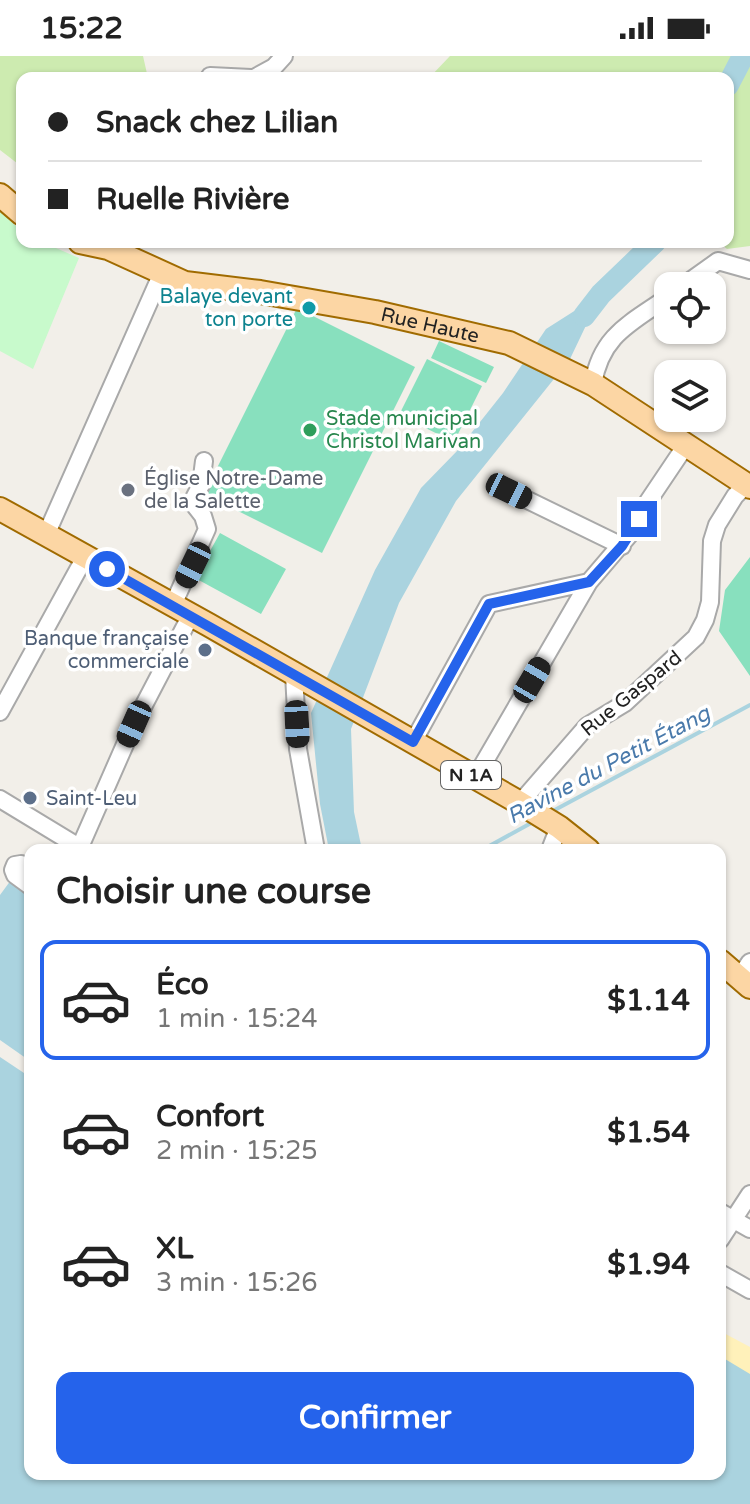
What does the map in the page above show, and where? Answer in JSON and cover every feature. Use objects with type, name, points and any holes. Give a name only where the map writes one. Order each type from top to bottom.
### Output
[{"type":"main road","points":[[0,195],[16,209]]},
{"type":"main road","name":"Rue Haute","points":[[108,248],[185,283],[260,292],[375,312],[509,343],[584,380],[748,486]]},
{"type":"main road","name":"N 1A","points":[[0,509],[413,742],[475,785],[524,805],[580,844]]},
{"type":"main road","points":[[726,964],[746,976]]},
{"type":"street","points":[[264,72],[284,56]]},
{"type":"street","points":[[703,272],[718,261],[750,270]]},
{"type":"street","points":[[46,535],[162,273]]},
{"type":"street","points":[[584,380],[604,348],[622,329],[654,307]]},
{"type":"street","points":[[475,785],[589,582],[622,546],[686,445]]},
{"type":"street","points":[[84,844],[182,610],[207,529],[203,516],[192,502],[201,485],[204,461]]},
{"type":"street","name":"Rue Gaspard","points":[[524,805],[587,726],[625,703],[696,637],[710,602],[712,541],[717,525],[735,496],[748,486]]},
{"type":"street","points":[[509,491],[622,546]]},
{"type":"street","points":[[0,712],[85,557]]},
{"type":"street","points":[[413,742],[489,604],[589,582]]},
{"type":"street","points":[[302,679],[298,749],[315,844]]},
{"type":"street","points":[[0,799],[75,844]]},
{"type":"street","points":[[551,844],[554,824]]},
{"type":"street","points":[[750,1194],[727,1216],[750,1229]]},
{"type":"street","points":[[726,1276],[750,1290]]},
{"type":"green space","points":[[0,56],[143,56],[147,72],[16,72],[16,162],[0,150]]},
{"type":"green space","points":[[450,56],[750,56],[750,246],[727,249],[726,248],[734,248],[734,72],[435,72]]},
{"type":"green space","points":[[0,210],[16,226],[16,248],[56,248],[79,258],[33,369],[0,351]]},
{"type":"green space","name":"Stade municipal Christol Marivan","points":[[297,308],[415,367],[322,553],[204,494]]},
{"type":"green space","points":[[439,341],[494,367],[486,383],[431,358]]},
{"type":"green space","points":[[427,359],[482,386],[454,442],[399,415]]},
{"type":"green space","points":[[220,533],[286,569],[261,614],[195,578]]},
{"type":"green space","points":[[750,557],[750,676],[719,631],[725,590]]},
{"type":"sand","points":[[726,1334],[750,1347],[750,1387],[726,1373]]},
{"type":"water","points":[[601,294],[570,359],[456,501],[399,603],[351,729],[354,812],[361,844],[328,844],[320,804],[311,713],[375,570],[421,488],[457,451],[503,393],[546,329]]},
{"type":"water","points":[[11,880],[24,890],[24,1057],[0,1040],[0,895]]},
{"type":"water","points":[[0,1057],[24,1073],[24,1480],[726,1480],[726,1360],[750,1374],[750,1504],[0,1504]]},
{"type":"waterway","points":[[734,73],[743,56]]},
{"type":"waterway","points":[[584,316],[601,294],[649,248]]},
{"type":"waterway","name":"Ravine du Petit Étang","points":[[551,812],[750,705]]},
{"type":"waterway","name":"Ravine du Petit Étang","points":[[493,844],[533,822]]},
{"type":"place","name":"Balaye devant ton porte","points":[[309,308]]},
{"type":"place","name":"Stade municipal Christol Marivan","points":[[310,430]]},
{"type":"place","name":"Église Notre-Dame de la Salette","points":[[128,490]]},
{"type":"place","name":"Banque française commerciale","points":[[205,650]]},
{"type":"place","name":"Saint-Leu","points":[[30,798]]},
{"type":"route","points":[[107,569],[413,742],[489,604],[589,582],[622,546],[639,519]]}]
